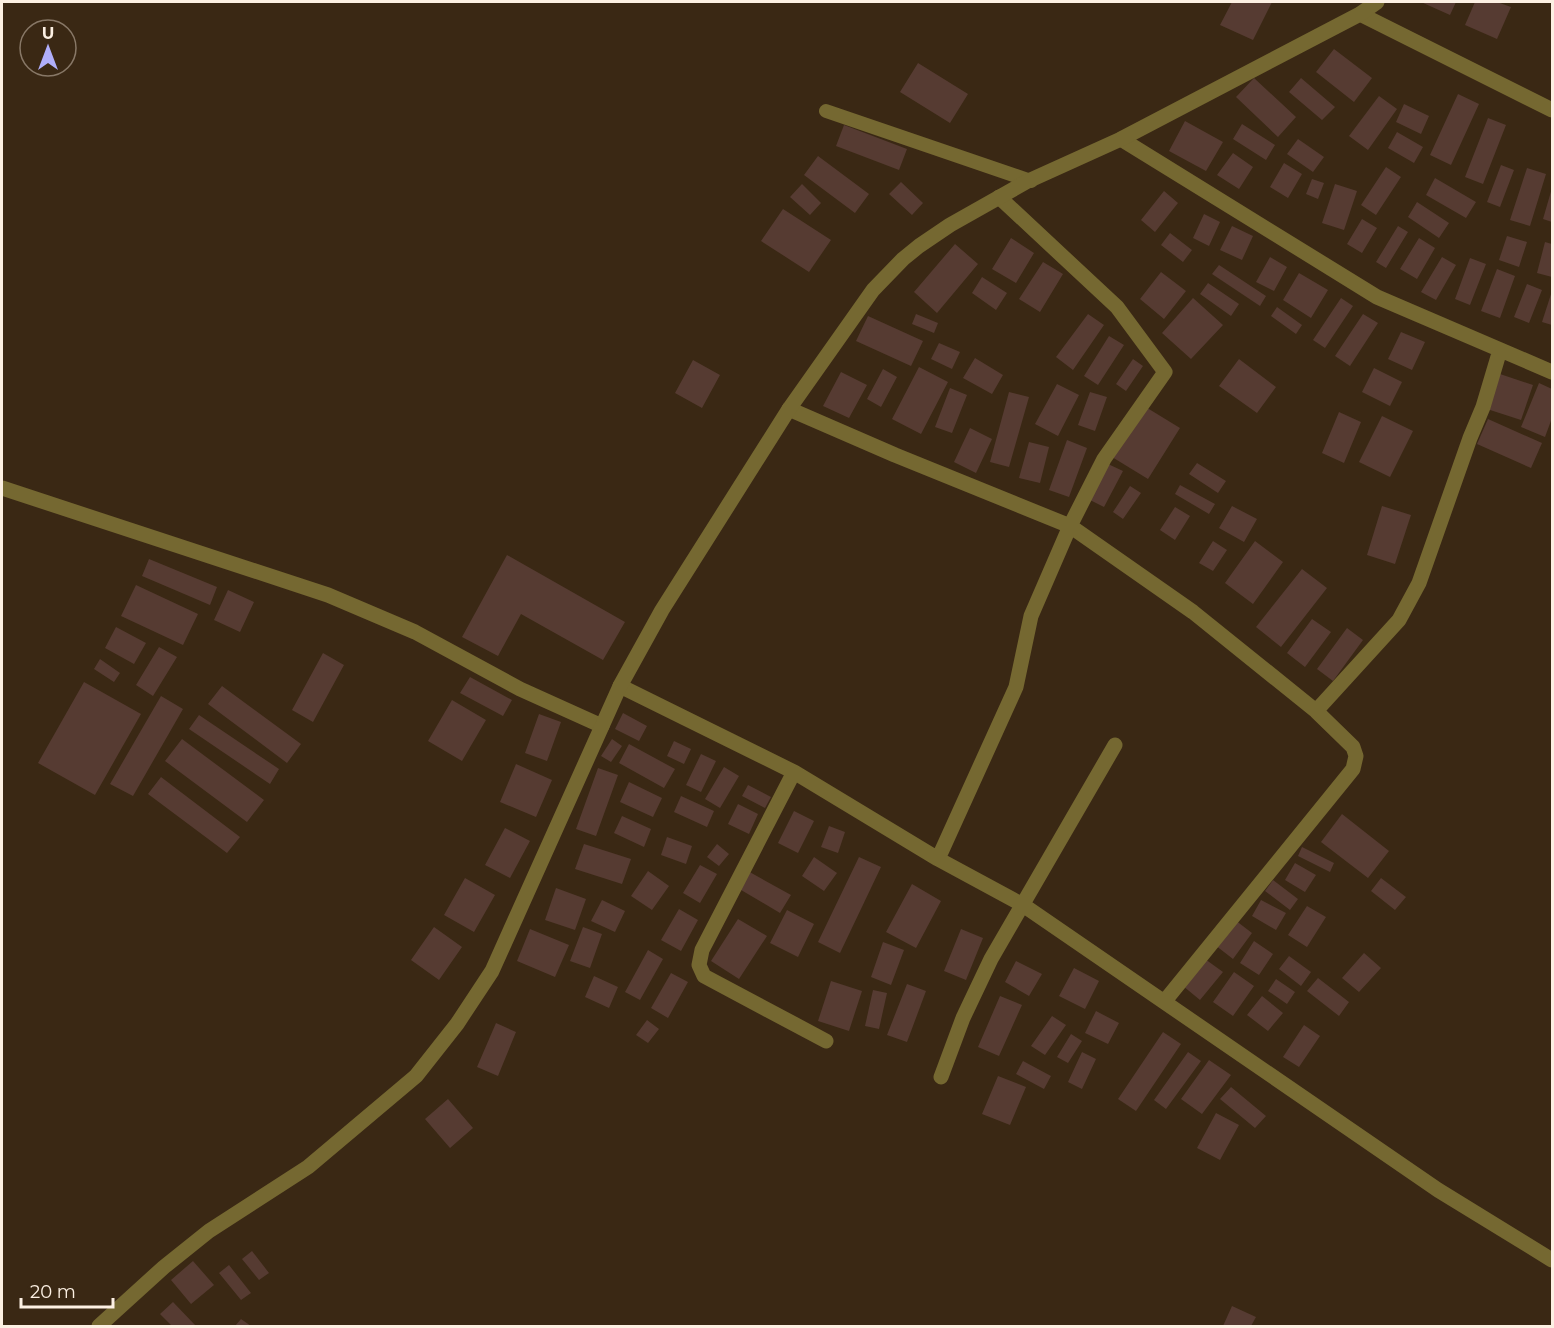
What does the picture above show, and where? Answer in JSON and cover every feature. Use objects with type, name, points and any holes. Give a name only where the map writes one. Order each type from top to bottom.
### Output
[{"type":"street","points":[[99,1326],[164,1267],[210,1231],[308,1167],[416,1076],[457,1024],[492,971],[620,686],[662,610],[789,409],[873,290],[903,259],[950,225],[1029,182],[1121,139],[1360,15],[1377,2]]},
{"type":"street","points":[[1360,15],[1552,110]]},
{"type":"street","points":[[1121,139],[1377,297],[1552,372]]},
{"type":"street","points":[[938,859],[1016,687],[1031,616],[1070,526],[1104,459],[1165,372],[1117,308],[1002,196]]},
{"type":"street","points":[[1316,711],[1400,620],[1419,583],[1483,407],[1500,350]]},
{"type":"street","points":[[789,409],[1070,526],[1193,612],[1316,711],[1353,747],[1356,756],[1353,770],[1164,1002]]},
{"type":"street","points":[[2,488],[328,596],[415,632],[520,689],[602,726]]},
{"type":"street","points":[[620,686],[794,772],[938,859],[1023,905],[1438,1190],[1552,1260]]},
{"type":"street","points":[[942,1077],[963,1018],[991,958],[1115,745]]},
{"type":"street","points":[[794,772],[702,951],[699,965],[704,976],[826,1041]]},
{"type":"lane","points":[[826,111],[1029,182]]},
{"type":"building","points":[[1232,2],[1272,2],[1253,40],[1220,25]]},
{"type":"building","points":[[1421,2],[1456,2],[1450,15]]},
{"type":"building","points":[[1475,2],[1497,2],[1511,7],[1497,39],[1465,25]]},
{"type":"building","points":[[1334,49],[1372,78],[1354,102],[1316,72]]},
{"type":"building","points":[[918,63],[968,94],[950,123],[900,92]]},
{"type":"building","points":[[1254,78],[1296,117],[1278,137],[1236,97]]},
{"type":"building","points":[[1301,78],[1335,107],[1322,120],[1289,92]]},
{"type":"building","points":[[1458,94],[1479,104],[1451,165],[1430,155]]},
{"type":"building","points":[[1379,96],[1397,109],[1368,150],[1349,136]]},
{"type":"building","points":[[1404,104],[1429,116],[1421,134],[1396,122]]},
{"type":"building","points":[[1488,118],[1506,125],[1483,184],[1465,177]]},
{"type":"building","points":[[1185,121],[1223,142],[1206,171],[1169,151]]},
{"type":"building","points":[[1242,124],[1275,145],[1266,160],[1233,139]]},
{"type":"building","points":[[844,125],[907,149],[899,170],[836,146]]},
{"type":"building","points":[[1397,132],[1423,147],[1414,163],[1388,148]]},
{"type":"building","points":[[1298,139],[1324,157],[1313,172],[1287,154]]},
{"type":"building","points":[[1233,153],[1253,167],[1239,189],[1217,175]]},
{"type":"building","points":[[818,156],[869,194],[855,213],[804,175]]},
{"type":"building","points":[[1284,163],[1302,174],[1288,198],[1270,187]]},
{"type":"building","points":[[1501,165],[1514,170],[1500,207],[1487,202]]},
{"type":"building","points":[[1386,167],[1401,177],[1376,215],[1361,205]]},
{"type":"building","points":[[1527,168],[1546,174],[1530,226],[1510,220]]},
{"type":"building","points":[[1435,178],[1476,202],[1466,218],[1426,195]]},
{"type":"building","points":[[1312,179],[1324,183],[1318,199],[1306,194]]},
{"type":"building","points":[[901,182],[923,203],[912,215],[889,194]]},
{"type":"building","points":[[802,184],[821,203],[810,215],[790,197]]},
{"type":"building","points":[[1335,184],[1357,191],[1344,230],[1322,223]]},
{"type":"building","points":[[1552,188],[1552,222],[1543,219]]},
{"type":"building","points":[[1164,191],[1178,203],[1155,232],[1141,220]]},
{"type":"building","points":[[1417,202],[1449,223],[1439,238],[1408,217]]},
{"type":"building","points":[[783,209],[831,240],[809,272],[761,241]]},
{"type":"building","points":[[1204,214],[1220,222],[1209,246],[1193,238]]},
{"type":"building","points":[[1362,219],[1377,228],[1362,253],[1347,244]]},
{"type":"building","points":[[1232,226],[1253,236],[1242,260],[1220,250]]},
{"type":"building","points":[[1398,226],[1408,232],[1386,268],[1376,262]]},
{"type":"building","points":[[1170,233],[1192,250],[1183,262],[1161,245]]},
{"type":"building","points":[[1507,236],[1527,242],[1519,267],[1499,260]]},
{"type":"building","points":[[1011,238],[1034,253],[1016,283],[992,269]]},
{"type":"building","points":[[1419,238],[1435,248],[1417,279],[1400,269]]},
{"type":"building","points":[[1545,242],[1552,244],[1552,277],[1537,273]]},
{"type":"building","points":[[955,244],[978,264],[937,313],[914,292]]},
{"type":"building","points":[[1270,257],[1287,267],[1274,291],[1256,282]]},
{"type":"building","points":[[1442,257],[1456,265],[1436,300],[1421,292]]},
{"type":"building","points":[[1470,258],[1486,264],[1470,305],[1455,299]]},
{"type":"building","points":[[1043,262],[1063,274],[1040,312],[1019,299]]},
{"type":"building","points":[[1219,265],[1266,296],[1260,306],[1212,274]]},
{"type":"building","points":[[1497,269],[1515,276],[1500,318],[1481,311]]},
{"type":"building","points":[[1161,272],[1186,291],[1164,319],[1140,299]]},
{"type":"building","points":[[1299,273],[1328,290],[1311,318],[1283,300]]},
{"type":"building","points":[[982,277],[1007,293],[996,310],[972,293]]},
{"type":"building","points":[[1208,283],[1239,304],[1231,316],[1200,294]]},
{"type":"building","points":[[1527,284],[1542,290],[1529,323],[1514,317]]},
{"type":"building","points":[[1552,291],[1552,325],[1542,322]]},
{"type":"building","points":[[1193,298],[1223,325],[1191,359],[1162,333]]},
{"type":"building","points":[[1341,298],[1353,306],[1325,348],[1313,340]]},
{"type":"building","points":[[1277,307],[1302,325],[1296,334],[1271,316]]},
{"type":"building","points":[[916,314],[938,323],[934,333],[912,324]]},
{"type":"building","points":[[1088,314],[1104,325],[1073,370],[1056,357]]},
{"type":"building","points":[[1363,314],[1378,323],[1350,366],[1335,356]]},
{"type":"building","points":[[868,316],[923,341],[911,366],[856,341]]},
{"type":"building","points":[[1401,332],[1425,342],[1412,370],[1388,359]]},
{"type":"building","points":[[1109,336],[1124,345],[1098,385],[1084,376]]},
{"type":"building","points":[[939,343],[960,352],[952,369],[931,359]]},
{"type":"building","points":[[975,358],[1003,375],[992,394],[963,378]]},
{"type":"building","points":[[1133,359],[1143,366],[1126,391],[1116,384]]},
{"type":"building","points":[[1239,359],[1276,387],[1257,413],[1219,386]]},
{"type":"building","points":[[693,360],[720,375],[702,408],[675,393]]},
{"type":"building","points":[[919,367],[948,382],[921,434],[892,419]]},
{"type":"building","points":[[1374,368],[1402,382],[1390,406],[1362,392]]},
{"type":"building","points":[[883,369],[897,377],[881,407],[867,399]]},
{"type":"building","points":[[841,372],[867,385],[849,418],[823,406]]},
{"type":"building","points":[[1500,374],[1533,385],[1521,420],[1487,409]]},
{"type":"building","points":[[1539,383],[1552,389],[1552,418],[1545,437],[1521,427]]},
{"type":"building","points":[[1057,384],[1079,395],[1058,436],[1035,424]]},
{"type":"building","points":[[950,388],[967,395],[952,433],[935,427]]},
{"type":"building","points":[[1009,392],[1029,397],[1009,467],[990,462]]},
{"type":"building","points":[[1090,392],[1107,397],[1095,431],[1078,425]]},
{"type":"building","points":[[1144,406],[1180,428],[1148,479],[1112,457]]},
{"type":"building","points":[[1339,412],[1361,422],[1344,463],[1322,453]]},
{"type":"building","points":[[1382,416],[1413,431],[1390,477],[1359,462]]},
{"type":"building","points":[[1488,419],[1542,443],[1531,468],[1477,444]]},
{"type":"building","points":[[970,428],[992,439],[976,473],[954,462]]},
{"type":"building","points":[[1067,440],[1087,448],[1069,497],[1049,490]]},
{"type":"building","points":[[1029,442],[1049,447],[1040,483],[1019,478]]},
{"type":"building","points":[[1197,463],[1226,481],[1218,493],[1189,474]]},
{"type":"building","points":[[1108,464],[1123,471],[1104,507],[1090,500]]},
{"type":"building","points":[[1180,485],[1215,504],[1209,514],[1175,494]]},
{"type":"building","points":[[1130,486],[1141,493],[1123,519],[1113,512]]},
{"type":"building","points":[[1232,506],[1257,519],[1244,542],[1219,528]]},
{"type":"building","points":[[1382,506],[1411,515],[1395,564],[1367,555]]},
{"type":"building","points":[[1175,507],[1190,516],[1175,540],[1160,530]]},
{"type":"building","points":[[1213,541],[1227,550],[1213,571],[1199,563]]},
{"type":"building","points":[[1255,541],[1283,562],[1253,604],[1225,583]]},
{"type":"building","points":[[507,555],[625,622],[603,660],[521,614],[498,656],[462,637]]},
{"type":"building","points":[[149,559],[217,587],[210,605],[142,576]]},
{"type":"building","points":[[1302,569],[1327,588],[1281,647],[1256,627]]},
{"type":"building","points":[[136,585],[198,614],[183,645],[121,616]]},
{"type":"building","points":[[228,590],[254,602],[240,632],[214,620]]},
{"type":"building","points":[[1312,619],[1331,632],[1305,667],[1287,653]]},
{"type":"building","points":[[116,627],[146,643],[134,664],[105,648]]},
{"type":"building","points":[[1347,628],[1363,640],[1333,681],[1317,669]]},
{"type":"building","points":[[159,647],[177,657],[153,696],[136,685]]},
{"type":"building","points":[[323,653],[344,665],[313,722],[292,710]]},
{"type":"building","points":[[100,659],[120,673],[114,682],[94,669]]},
{"type":"building","points":[[470,677],[512,700],[503,716],[460,693]]},
{"type":"building","points":[[84,682],[141,714],[95,795],[38,763]]},
{"type":"building","points":[[222,686],[301,744],[287,763],[208,704]]},
{"type":"building","points":[[161,696],[183,709],[133,796],[110,784]]},
{"type":"building","points":[[452,700],[486,720],[462,761],[428,741]]},
{"type":"building","points":[[623,713],[647,726],[639,741],[615,729]]},
{"type":"building","points":[[539,714],[561,722],[547,761],[525,753]]},
{"type":"building","points":[[199,715],[279,769],[270,784],[189,729]]},
{"type":"building","points":[[182,739],[264,800],[247,822],[165,761]]},
{"type":"building","points":[[612,739],[622,746],[611,762],[601,756]]},
{"type":"building","points":[[674,741],[691,749],[684,764],[667,756]]},
{"type":"building","points":[[629,744],[675,769],[664,788],[619,763]]},
{"type":"building","points":[[701,754],[716,761],[701,792],[686,785]]},
{"type":"building","points":[[516,764],[552,780],[536,817],[500,802]]},
{"type":"building","points":[[724,767],[739,776],[720,808],[705,799]]},
{"type":"building","points":[[598,768],[618,775],[596,836],[576,829]]},
{"type":"building","points":[[161,777],[240,837],[227,853],[148,794]]},
{"type":"building","points":[[629,782],[662,798],[653,817],[620,802]]},
{"type":"building","points":[[748,785],[771,797],[765,808],[742,796]]},
{"type":"building","points":[[681,796],[714,811],[707,827],[674,812]]},
{"type":"building","points":[[738,804],[758,814],[749,834],[728,824]]},
{"type":"building","points":[[794,811],[814,821],[798,853],[778,843]]},
{"type":"building","points":[[1342,814],[1389,851],[1368,878],[1321,842]]},
{"type":"building","points":[[622,816],[651,829],[644,847],[614,833]]},
{"type":"building","points":[[829,826],[845,832],[838,853],[821,847]]},
{"type":"building","points":[[505,828],[530,841],[510,878],[485,865]]},
{"type":"building","points":[[667,837],[692,846],[686,864],[661,855]]},
{"type":"building","points":[[584,844],[631,859],[622,884],[575,869]]},
{"type":"building","points":[[717,844],[729,854],[719,866],[707,857]]},
{"type":"building","points":[[1302,847],[1334,863],[1330,872],[1298,856]]},
{"type":"building","points":[[814,857],[837,873],[824,891],[802,876]]},
{"type":"building","points":[[859,857],[881,867],[840,953],[818,942]]},
{"type":"building","points":[[1295,863],[1316,875],[1305,892],[1285,880]]},
{"type":"building","points":[[700,865],[717,874],[700,903],[683,893]]},
{"type":"building","points":[[746,870],[791,895],[780,913],[736,887]]},
{"type":"building","points":[[648,871],[669,886],[652,910],[631,896]]},
{"type":"building","points":[[465,878],[495,895],[474,932],[444,915]]},
{"type":"building","points":[[1381,878],[1406,897],[1395,910],[1371,891]]},
{"type":"building","points":[[1273,880],[1298,899],[1290,910],[1265,891]]},
{"type":"building","points":[[912,884],[941,901],[916,948],[886,932]]},
{"type":"building","points":[[556,888],[586,899],[575,930],[545,920]]},
{"type":"building","points":[[602,900],[625,911],[615,932],[591,921]]},
{"type":"building","points":[[1261,900],[1286,913],[1276,930],[1252,916]]},
{"type":"building","points":[[1307,906],[1326,917],[1307,947],[1288,935]]},
{"type":"building","points":[[679,909],[698,920],[681,951],[661,940]]},
{"type":"building","points":[[787,910],[814,924],[798,957],[770,943]]},
{"type":"building","points":[[738,919],[767,936],[739,979],[711,961]]},
{"type":"building","points":[[1235,920],[1252,933],[1233,959],[1215,945]]},
{"type":"building","points":[[434,927],[462,947],[439,980],[411,960]]},
{"type":"building","points":[[583,927],[602,934],[590,968],[570,961]]},
{"type":"building","points":[[530,929],[569,945],[555,977],[517,961]]},
{"type":"building","points":[[961,929],[983,938],[966,980],[944,971]]},
{"type":"building","points":[[1254,941],[1273,954],[1259,975],[1240,963]]},
{"type":"building","points":[[883,942],[904,950],[891,985],[871,977]]},
{"type":"building","points":[[648,950],[663,959],[640,1000],[625,992]]},
{"type":"building","points":[[1364,953],[1381,968],[1359,992],[1342,978]]},
{"type":"building","points":[[1289,956],[1311,972],[1301,986],[1279,969]]},
{"type":"building","points":[[1205,959],[1223,972],[1200,1000],[1183,986]]},
{"type":"building","points":[[1016,961],[1042,974],[1029,996],[1005,982]]},
{"type":"building","points":[[1074,968],[1099,981],[1085,1009],[1059,996]]},
{"type":"building","points":[[1234,972],[1254,986],[1233,1016],[1213,1002]]},
{"type":"building","points":[[671,973],[688,982],[668,1018],[651,1008]]},
{"type":"building","points":[[594,976],[618,987],[609,1008],[585,997]]},
{"type":"building","points":[[1318,978],[1349,1002],[1339,1016],[1307,991]]},
{"type":"building","points":[[1276,979],[1295,992],[1287,1004],[1268,991]]},
{"type":"building","points":[[831,981],[862,991],[849,1031],[818,1021]]},
{"type":"building","points":[[907,984],[926,991],[907,1042],[887,1035]]},
{"type":"building","points":[[873,990],[887,993],[879,1029],[865,1026]]},
{"type":"building","points":[[1000,996],[1022,1005],[999,1056],[978,1047]]},
{"type":"building","points":[[1262,996],[1283,1013],[1268,1031],[1247,1015]]},
{"type":"building","points":[[1096,1011],[1119,1023],[1108,1044],[1085,1033]]},
{"type":"building","points":[[1052,1016],[1066,1025],[1045,1055],[1031,1046]]},
{"type":"building","points":[[647,1020],[659,1029],[648,1043],[636,1035]]},
{"type":"building","points":[[496,1023],[516,1032],[498,1076],[477,1067]]},
{"type":"building","points":[[1304,1025],[1320,1036],[1299,1067],[1283,1057]]},
{"type":"building","points":[[1163,1032],[1181,1044],[1136,1111],[1118,1099]]},
{"type":"building","points":[[1071,1034],[1082,1041],[1068,1063],[1057,1057]]},
{"type":"building","points":[[1082,1052],[1096,1059],[1082,1089],[1068,1082]]},
{"type":"building","points":[[1188,1052],[1201,1061],[1166,1109],[1154,1100]]},
{"type":"building","points":[[1209,1060],[1231,1075],[1202,1114],[1181,1099]]},
{"type":"building","points":[[1023,1061],[1051,1076],[1044,1089],[1016,1074]]},
{"type":"building","points":[[998,1076],[1026,1087],[1010,1125],[982,1114]]},
{"type":"building","points":[[1231,1087],[1266,1116],[1255,1128],[1220,1099]]},
{"type":"building","points":[[448,1099],[473,1128],[450,1148],[425,1119]]},
{"type":"building","points":[[1216,1113],[1239,1125],[1220,1160],[1197,1148]]},
{"type":"building","points":[[252,1251],[269,1273],[259,1280],[242,1259]]},
{"type":"building","points":[[193,1261],[214,1285],[191,1304],[171,1280]]},
{"type":"building","points":[[229,1265],[251,1293],[241,1300],[219,1273]]},
{"type":"building","points":[[173,1302],[196,1326],[172,1326],[160,1314]]},
{"type":"building","points":[[1232,1306],[1256,1317],[1251,1326],[1223,1326]]},
{"type":"building","points":[[241,1319],[251,1326],[235,1326]]}]
